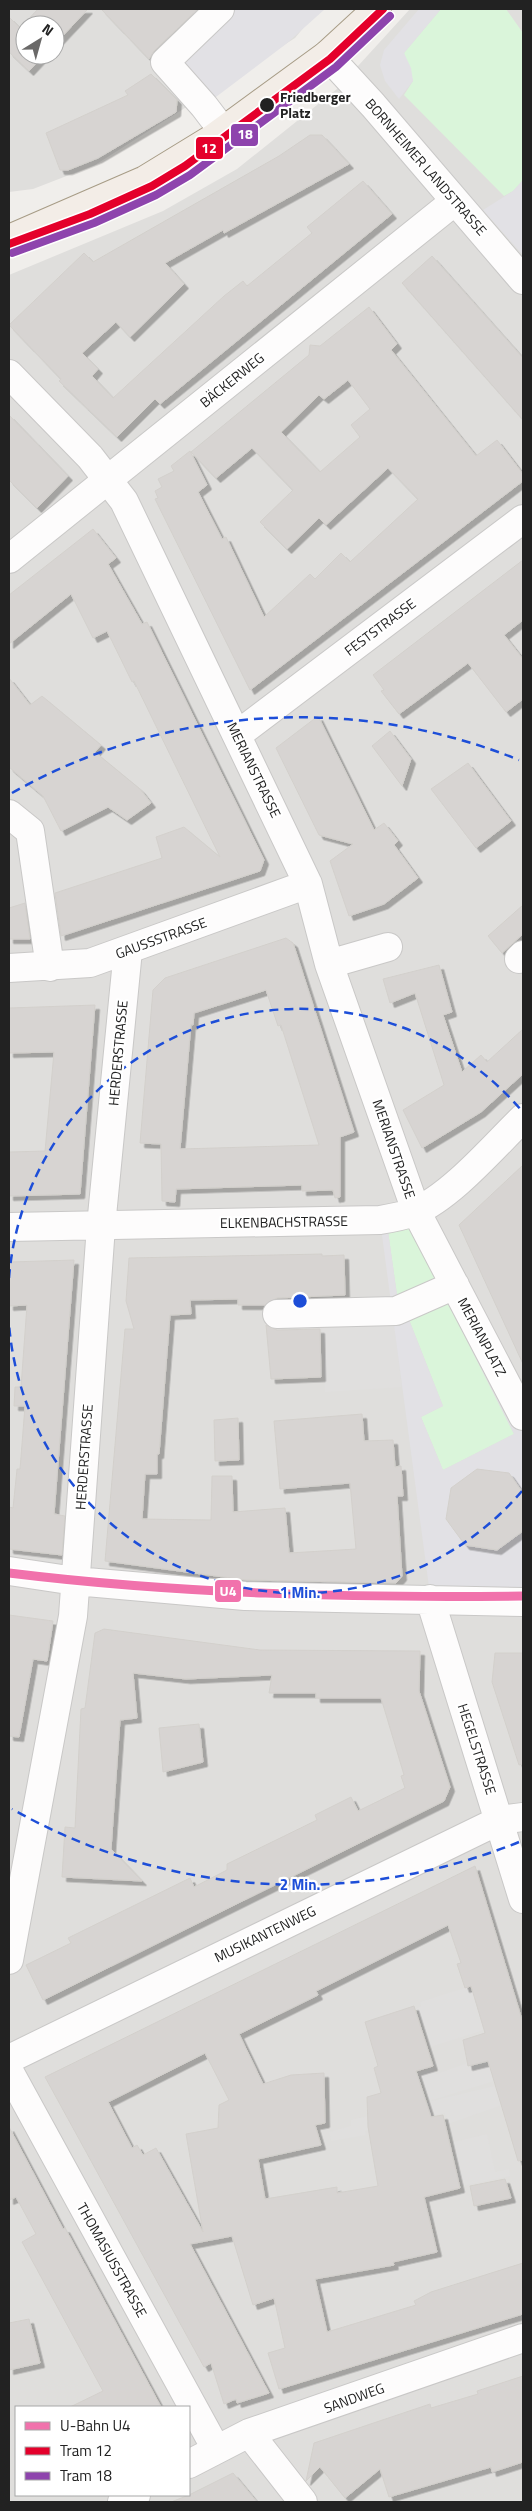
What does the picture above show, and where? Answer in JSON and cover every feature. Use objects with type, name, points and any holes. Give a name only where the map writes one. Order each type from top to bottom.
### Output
[{"type":"main road","points":[[9,239],[145,180],[223,131],[327,55],[377,9]]},
{"type":"street","points":[[220,9],[165,62],[204,106],[223,131]]},
{"type":"street","name":"BORNHEIMER LANDSTRASSE","points":[[327,55],[455,201],[519,266]]},
{"type":"street","name":"BÄCKERWEG","points":[[9,559],[455,201]]},
{"type":"street","name":"MERIANSTRASSE","points":[[9,374],[90,457],[124,501],[308,884],[330,964],[416,1211]]},
{"type":"street","name":"FESTSTRASSE","points":[[237,736],[523,518]]},
{"type":"street","points":[[9,814],[30,831],[50,967]]},
{"type":"street","name":"GAUSSSTRASSE","points":[[9,968],[50,967],[90,963],[308,884]]},
{"type":"street","points":[[330,964],[388,947]]},
{"type":"street","name":"HERDERSTRASSE","points":[[9,1960],[73,1616],[101,1226],[128,950]]},
{"type":"street","name":"ELKENBACHSTRASSE","points":[[9,1227],[380,1220],[416,1211],[444,1194],[523,1118]]},
{"type":"street","name":"MERIANPLATZ","points":[[416,1211],[523,1416]]},
{"type":"street","name":"MERIANPLATZ","points":[[277,1314],[396,1311],[455,1285]]},
{"type":"street","points":[[9,1571],[75,1581],[245,1596],[523,1602]]},
{"type":"street","name":"HEGELSTRASSE","points":[[430,1599],[512,1818],[523,1899]]},
{"type":"street","name":"MUSIKANTENWEG","points":[[9,2059],[512,1818]]},
{"type":"street","name":"THOMASIUSSTRASSE","points":[[9,2071],[216,2448]]},
{"type":"street","name":"SANDWEG","points":[[190,2463],[216,2448],[249,2433],[523,2338]]},
{"type":"street","points":[[249,2433],[303,2502]]},
{"type":"street","points":[[122,2502],[134,2496]]},
{"type":"shaded area","points":[[9,9],[319,9],[295,38],[95,165],[33,189],[9,192]]},
{"type":"shaded area","points":[[220,9],[325,9],[286,44],[204,106],[165,62]]},
{"type":"shaded area","points":[[410,9],[523,9],[523,2502],[9,2502],[9,275],[163,211],[237,169],[337,89]]},
{"type":"shaded area","name":"Friedberger Platz","points":[[419,9],[441,9],[404,53],[411,68],[413,81],[399,99],[385,81],[380,65],[384,50]]},
{"type":"shaded area","points":[[523,180],[523,255],[483,210],[513,191]]},
{"type":"shaded area","points":[[416,1211],[523,1419],[523,1493],[509,1474],[477,1469],[451,1488],[446,1519],[465,1545],[497,1550],[523,1531],[523,1602],[429,1587],[380,1220]],"holes":[[[412,1222],[442,1284],[398,1302],[388,1231]],[[446,1299],[514,1434],[443,1470],[421,1417],[443,1406],[408,1317]]]},
{"type":"shaded area","points":[[394,1321],[402,1387],[325,1392],[322,1323]]},
{"type":"shaded area","points":[[471,1986],[484,2030],[430,2047],[417,2008],[421,2006],[420,2002]]},
{"type":"shaded area","points":[[488,2060],[494,2081],[429,2101],[420,2073],[433,2067],[436,2074],[468,2063]]},
{"type":"shaded area","points":[[495,2086],[502,2105],[448,2124],[445,2113],[365,2131],[366,2135],[331,2141],[329,2132],[351,2126],[351,2120]]},
{"type":"shaded area","points":[[487,2134],[495,2172],[509,2169],[510,2176],[462,2186],[453,2142]]},
{"type":"green space","points":[[441,9],[506,9],[523,33],[523,180],[513,191],[504,196],[404,95],[413,81],[404,53]]},
{"type":"green space","points":[[412,1222],[442,1284],[398,1302],[388,1231]]},
{"type":"green space","points":[[446,1299],[514,1434],[443,1470],[421,1417],[443,1406],[408,1317]]},
{"type":"building","points":[[38,9],[88,9],[65,33],[65,15],[32,15]]},
{"type":"building","points":[[101,9],[198,9],[154,51],[149,59]]},
{"type":"building","points":[[9,17],[15,23],[15,58],[9,52]]},
{"type":"building","points":[[23,65],[35,65],[29,71]]},
{"type":"building","points":[[151,74],[177,100],[176,112],[98,158],[68,170],[60,170],[46,133],[128,95],[125,91]]},
{"type":"building","points":[[310,135],[322,135],[349,164],[224,233],[223,230],[165,263],[184,284],[130,337],[116,322],[82,353],[98,369],[92,376],[113,398],[224,296],[243,281],[247,286],[312,233],[307,227],[363,181],[392,214],[160,404],[155,399],[117,437],[59,381],[61,379],[9,325],[84,253],[93,262],[279,156]]},
{"type":"building","points":[[432,256],[523,358],[523,420],[402,283]]},
{"type":"building","points":[[369,307],[397,344],[391,350],[476,456],[497,440],[523,474],[523,481],[250,690],[155,499],[158,498],[155,491],[162,487],[158,479],[174,471],[171,466],[190,451],[207,485],[198,492],[222,539],[226,537],[264,617],[310,574],[315,579],[341,553],[350,562],[418,499],[388,468],[326,525],[319,518],[287,549],[260,522],[293,490],[252,448],[216,478],[191,452],[309,355],[310,345],[320,346]],"holes":[[[348,380],[370,409],[351,425],[360,437],[320,472],[281,432],[319,395],[324,399]]]},
{"type":"building","points":[[9,415],[68,476],[37,508],[9,480]]},
{"type":"building","points":[[93,529],[116,558],[108,564],[142,624],[147,622],[264,860],[260,871],[61,936],[55,893],[162,858],[156,837],[184,827],[220,857],[134,681],[132,682],[107,631],[93,638],[71,594],[9,644],[9,595]]},
{"type":"building","points":[[523,560],[523,620],[504,635],[523,659],[523,699],[506,712],[468,663],[399,714],[381,691],[384,690],[373,675]]},
{"type":"building","points":[[9,678],[30,705],[42,696],[101,745],[95,752],[140,789],[151,803],[127,820],[108,807],[61,831],[43,796],[9,767]]},
{"type":"building","points":[[318,716],[374,830],[384,823],[398,841],[394,845],[418,878],[384,904],[349,916],[330,861],[353,844],[319,835],[276,748]]},
{"type":"building","points":[[390,731],[411,759],[402,786],[372,746]]},
{"type":"building","points":[[468,763],[511,821],[476,848],[431,789]]},
{"type":"building","points":[[25,903],[30,939],[9,939],[9,908]]},
{"type":"building","points":[[523,905],[523,934],[502,953],[488,936]]},
{"type":"building","points":[[286,938],[293,943],[354,1132],[340,1137],[340,1197],[335,1198],[333,1190],[302,1191],[302,1185],[176,1189],[175,1202],[162,1201],[161,1144],[140,1143],[153,990],[165,978]],"holes":[[[266,990],[278,1026],[281,1025],[319,1145],[180,1149],[191,1024],[193,1025],[194,1013]]]},
{"type":"building","points":[[439,965],[452,1012],[443,1015],[462,1072],[481,1055],[487,1062],[523,1029],[523,1074],[481,1112],[422,1148],[403,1110],[444,1085],[415,993],[390,1003],[383,979]]},
{"type":"building","points":[[95,1005],[80,1194],[9,1196],[9,1152],[45,1151],[54,1052],[9,1053],[9,1008]]},
{"type":"building","points":[[523,1165],[523,1364],[459,1225]]},
{"type":"building","points":[[322,1254],[322,1256],[344,1255],[345,1295],[277,1298],[265,1305],[238,1305],[238,1299],[190,1300],[191,1314],[170,1315],[159,1454],[157,1454],[157,1474],[145,1474],[142,1519],[211,1520],[212,1476],[232,1476],[233,1512],[285,1508],[289,1553],[356,1549],[350,1483],[280,1489],[274,1421],[362,1414],[364,1441],[393,1440],[395,1467],[401,1466],[403,1496],[397,1496],[402,1576],[396,1583],[246,1580],[105,1561],[125,1329],[134,1329],[126,1301],[129,1258]]},
{"type":"building","points":[[74,1260],[54,1514],[65,1516],[62,1555],[9,1549],[9,1507],[13,1508],[17,1469],[20,1469],[25,1406],[14,1406],[15,1387],[21,1387],[27,1305],[9,1306],[9,1262]]},
{"type":"building","points":[[266,1325],[277,1330],[320,1329],[321,1377],[271,1379]]},
{"type":"building","points":[[238,1418],[239,1460],[215,1461],[214,1420]]},
{"type":"building","points":[[477,1469],[509,1473],[523,1493],[523,1531],[497,1550],[465,1545],[446,1519],[451,1488]]},
{"type":"building","points":[[9,1615],[53,1621],[47,1661],[33,1659],[19,1737],[9,1736]]},
{"type":"building","points":[[104,1629],[260,1650],[420,1651],[419,1691],[450,1787],[444,1801],[43,2000],[26,1965],[71,1943],[68,1938],[190,1878],[194,1887],[227,1870],[227,1864],[317,1820],[315,1815],[351,1797],[358,1811],[405,1788],[401,1776],[404,1775],[381,1698],[316,1698],[316,1693],[269,1693],[272,1675],[186,1679],[133,1673],[137,1718],[120,1720],[111,1849],[142,1881],[62,1877],[65,1827],[75,1828],[81,1709],[85,1708],[95,1633]]},
{"type":"building","points":[[495,1653],[523,1653],[523,1764],[519,1765],[492,1682]]},
{"type":"building","points":[[199,1724],[203,1762],[163,1772],[159,1728]]},
{"type":"building","points":[[475,1866],[523,2023],[523,2160],[518,2161],[488,2061],[468,2066],[463,2040],[485,2033],[471,1986],[465,1988],[457,1964],[461,1963],[448,1925],[316,1991],[318,1995],[239,2034],[263,2084],[291,2075],[324,2073],[325,2123],[315,2125],[321,2145],[258,2159],[265,2199],[337,2187],[337,2193],[378,2186],[368,2127],[367,2097],[381,2093],[374,2068],[378,2066],[365,2022],[414,2006],[433,2066],[416,2071],[431,2117],[443,2115],[460,2188],[424,2197],[437,2252],[393,2262],[394,2265],[315,2279],[327,2332],[416,2305],[414,2301],[431,2292],[523,2263],[523,2314],[279,2389],[268,2353],[285,2348],[274,2298],[253,2305],[232,2236],[190,2244],[269,2393],[237,2403],[236,2399],[224,2404],[211,2363],[204,2367],[45,2077]],"holes":[[[205,2053],[229,2100],[219,2105],[218,2128],[186,2134],[203,2232],[156,2148],[143,2155],[137,2145],[132,2148],[108,2102]]]},
{"type":"building","points":[[9,2127],[160,2406],[72,2406],[103,2391],[22,2242],[36,2234],[16,2197],[9,2200]]},
{"type":"building","points":[[505,2179],[511,2198],[474,2206],[470,2186]]},
{"type":"building","points":[[29,2319],[40,2363],[9,2370],[9,2323]]},
{"type":"building","points":[[523,2376],[523,2462],[492,2472],[491,2467],[389,2497],[380,2469],[345,2498],[320,2467],[306,2481],[314,2443],[430,2404],[431,2408],[478,2394],[477,2391]]},
{"type":"building","points":[[233,2473],[257,2502],[171,2502]]},
{"type":"metro line","name":"U4","points":[[9,1573],[137,1586],[266,1593],[394,1596],[523,1596]]},
{"type":"tram line","name":"12","points":[[9,244],[90,214],[152,186],[185,166],[330,59],[383,9]]},
{"type":"tram line","name":"18","points":[[12,253],[94,223],[156,195],[190,175],[336,67],[390,16]]},
{"type":"place","name":"Friedberger Platz","points":[[267,105]]}]
